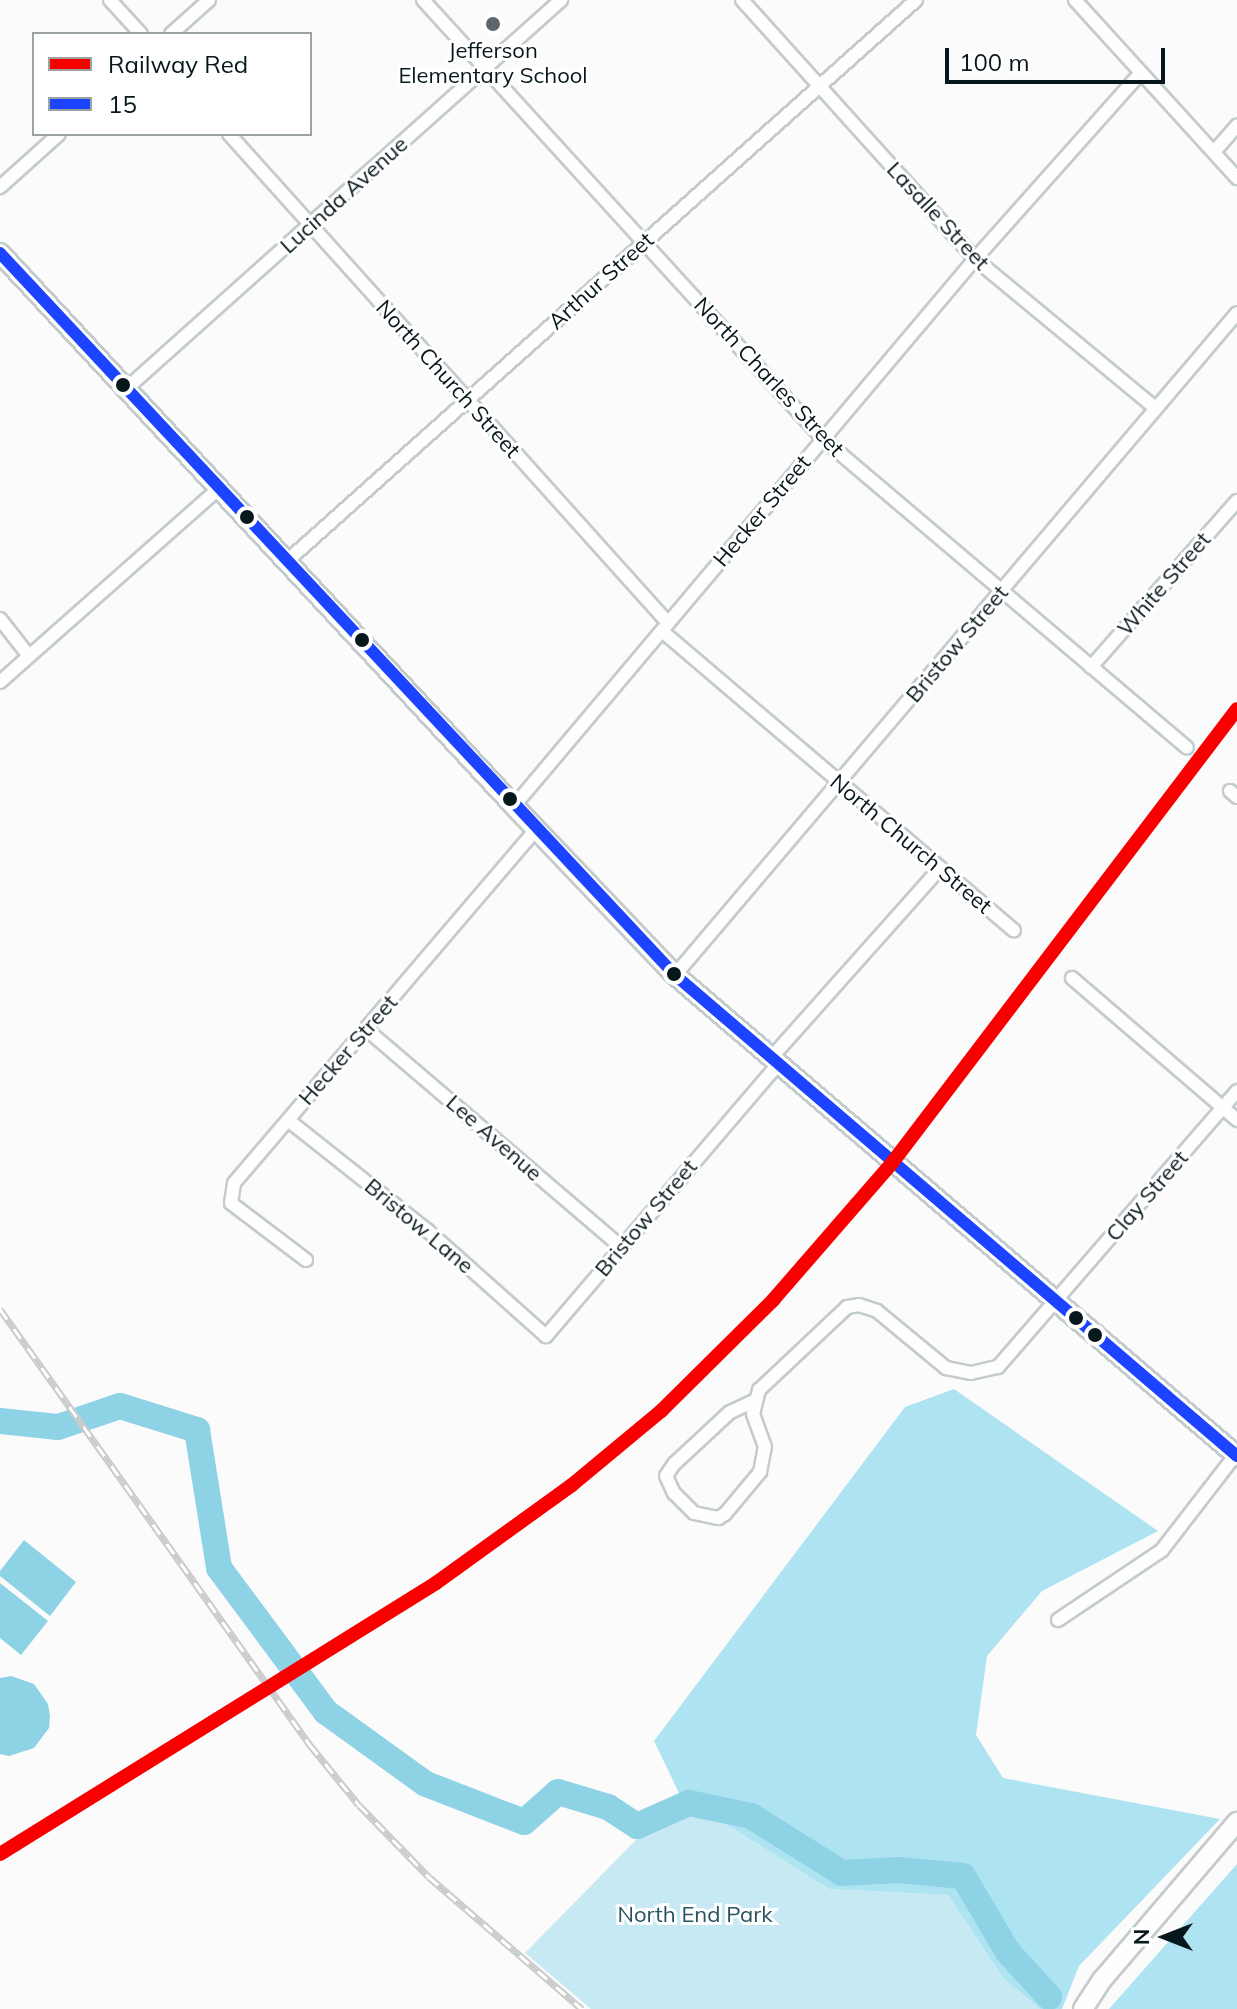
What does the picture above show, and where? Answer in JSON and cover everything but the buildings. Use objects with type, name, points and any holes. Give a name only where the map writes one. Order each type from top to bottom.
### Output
[{"type":"main road","points":[[0,253],[536,830],[675,975],[1236,1455]]},
{"type":"main road","points":[[1083,2009],[1102,1980],[1237,1822]]},
{"type":"street","points":[[110,0],[139,32]]},
{"type":"street","points":[[173,32],[209,0]]},
{"type":"street","name":"North Charles Street","points":[[423,0],[823,439],[1187,748]]},
{"type":"street","name":"Lucinda Avenue","points":[[126,389],[561,0]]},
{"type":"street","name":"Lasalle Street","points":[[742,0],[975,259],[1155,408]]},
{"type":"street","name":"Arthur Street","points":[[286,562],[916,0]]},
{"type":"street","points":[[1075,0],[1237,178]]},
{"type":"street","name":"Hecker Street","points":[[514,806],[975,259],[1141,73]]},
{"type":"street","points":[[1214,152],[1237,126]]},
{"type":"street","points":[[0,187],[57,136]]},
{"type":"street","name":"North Church Street","points":[[231,136],[665,627],[839,783],[1014,931]]},
{"type":"street","name":"Bristow Street","points":[[675,975],[1237,313]]},
{"type":"street","points":[[0,682],[218,489]]},
{"type":"street","name":"White Street","points":[[1091,667],[1237,501]]},
{"type":"street","points":[[0,619],[29,656]]},
{"type":"street","name":"Hecker Street","points":[[306,1260],[231,1203],[234,1183],[536,830]]},
{"type":"street","name":"Bristow Street","points":[[546,1336],[940,868]]},
{"type":"street","points":[[1072,978],[1237,1120]]},
{"type":"street","name":"Lee Avenue","points":[[366,1029],[621,1247]]},
{"type":"street","name":"Clay Street","points":[[754,1401],[759,1390],[847,1307],[859,1305],[877,1311],[946,1368],[971,1373],[998,1367],[1237,1091]]},
{"type":"street","name":"Bristow Lane","points":[[288,1120],[428,1231],[546,1336]]},
{"type":"street","points":[[754,1401],[753,1414],[765,1447],[764,1465],[725,1514],[718,1518],[694,1513],[674,1493],[666,1476],[674,1464],[730,1412],[754,1401]]},
{"type":"street","points":[[1058,1620],[1162,1550],[1236,1455]]},
{"type":"green space","name":"North End Park","points":[[680,1795],[829,1889],[948,1895],[1004,1979],[1040,2009],[591,2009],[525,1953]]},
{"type":"shaded area","points":[[954,1389],[1158,1531],[1042,1591],[987,1656],[976,1735],[1003,1778],[1220,1819],[1079,1966],[1062,2009],[1040,2009],[1004,1979],[948,1895],[829,1889],[680,1795],[654,1741],[905,1407]]},
{"type":"shaded area","points":[[24,1540],[76,1582],[50,1616],[0,1576],[0,1571]]},
{"type":"shaded area","points":[[0,1583],[48,1621],[21,1655],[0,1638]]},
{"type":"shaded area","points":[[11,1676],[34,1684],[48,1704],[50,1716],[49,1728],[34,1748],[9,1756],[0,1754],[0,1678]]},
{"type":"shaded area","points":[[1237,1864],[1237,2009],[1109,2009]]},
{"type":"waterway","points":[[0,1421],[58,1427],[120,1406],[197,1430],[219,1568],[326,1712],[426,1784],[524,1822],[558,1792],[608,1807],[637,1826],[689,1803],[751,1816],[842,1873],[898,1870],[963,1876],[1008,1952],[1049,1997]]},
{"type":"railway","points":[[0,1309],[310,1745],[359,1805],[429,1877],[582,2009]]},
{"type":"rail line","name":"Red","points":[[0,1854],[436,1583],[572,1485],[661,1411],[773,1300],[892,1163],[1237,709]]},
{"type":"transit line","name":"15","points":[[0,253],[675,975],[1237,1456]]},
{"type":"place","name":"Jefferson Elementary School","points":[[493,24]]}]
